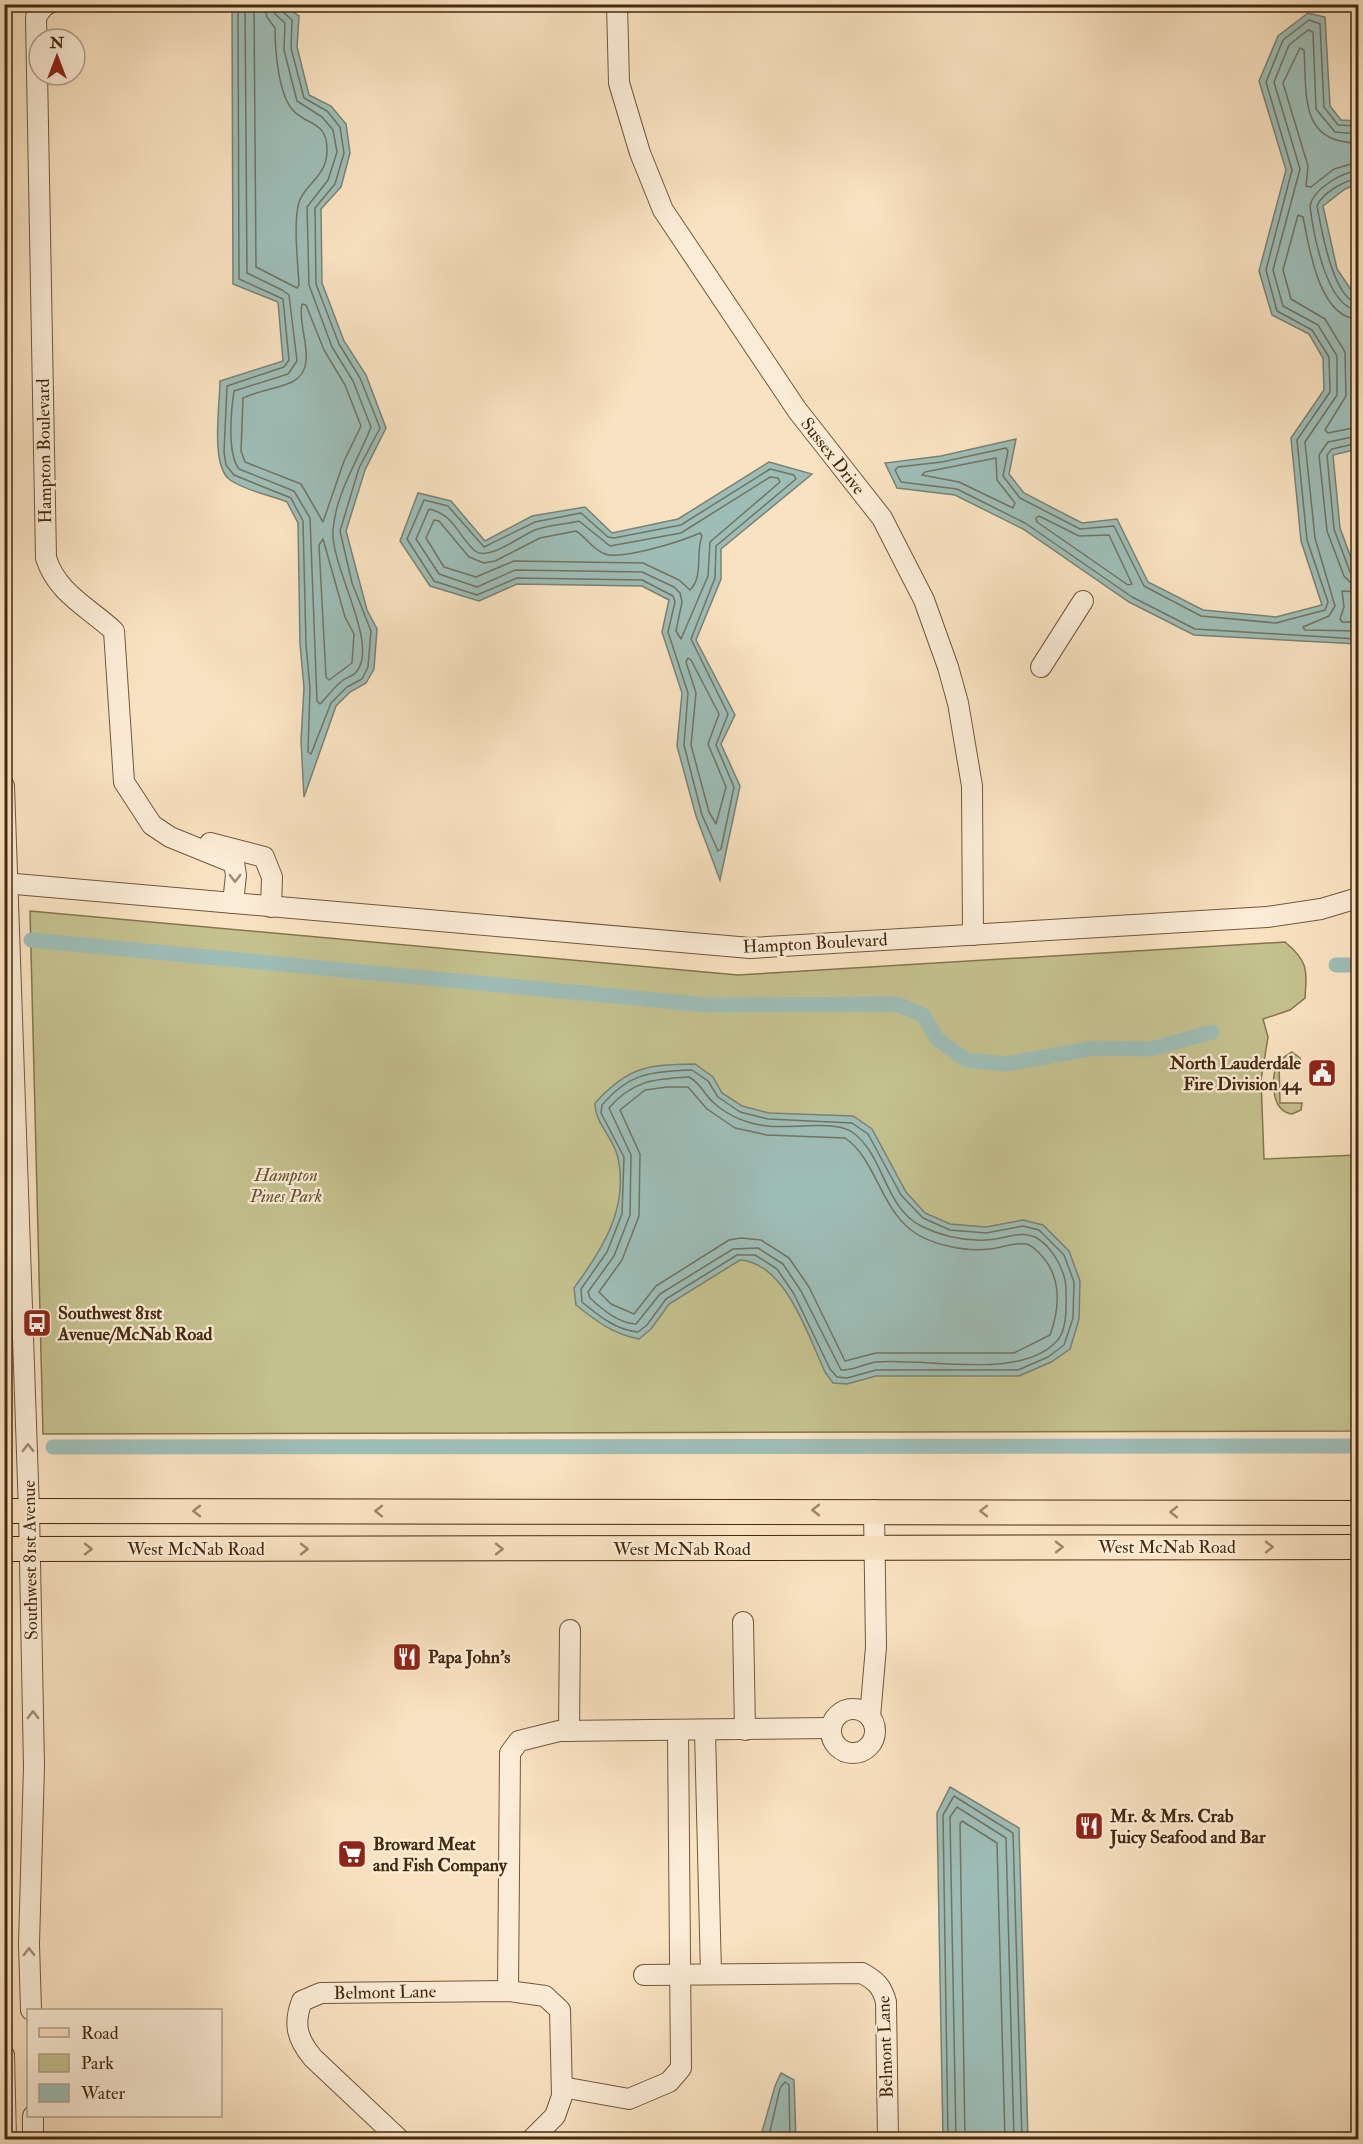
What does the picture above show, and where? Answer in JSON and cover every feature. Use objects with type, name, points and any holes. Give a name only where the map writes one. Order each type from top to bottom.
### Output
[{"type":"main road","points":[[437,1510],[438,1549]]},
{"type":"main road","name":"West McNab Road","points":[[4,1511],[874,1510],[1359,1513]]},
{"type":"main road","points":[[1169,1546],[1188,1532],[1205,1526],[1307,1526],[1322,1522],[1333,1513]]},
{"type":"main road","name":"West McNab Road","points":[[4,1549],[1359,1547]]},
{"type":"street","name":"Hampton Boulevard","points":[[48,4],[36,17],[46,558],[51,574],[65,593],[114,631],[124,782],[152,825],[170,837],[192,842],[234,863],[236,875],[233,903]]},
{"type":"street","name":"Sussex Drive","points":[[617,4],[620,82],[640,153],[663,210],[797,410],[882,518],[924,600],[958,704],[970,763],[973,935]]},
{"type":"street","points":[[1041,667],[1083,601]]},
{"type":"street","name":"Southwest 81st Avenue","points":[[4,786],[8,1049],[23,1280],[30,1549],[34,1766],[29,1944],[31,2009]]},
{"type":"street","points":[[192,842],[218,832],[230,832],[248,839],[264,857],[272,877],[270,908]]},
{"type":"street","name":"Hampton Boulevard","points":[[6,883],[270,908],[750,948],[1268,917],[1321,909],[1359,898]]},
{"type":"street","points":[[870,1717],[876,1647],[874,1510]]},
{"type":"street","points":[[743,1622],[745,1730]]},
{"type":"street","points":[[569,1731],[570,1630]]},
{"type":"street","points":[[850,1709],[864,1712],[873,1723],[874,1738],[871,1744],[859,1753],[844,1752],[838,1748],[833,1743],[830,1728],[837,1716],[850,1709],[876,1647]]},
{"type":"street","points":[[508,1991],[510,1754],[519,1741],[569,1731],[830,1728]]},
{"type":"street","points":[[562,2087],[629,2099],[669,2082],[681,2068],[678,1731]]},
{"type":"street","points":[[705,1731],[711,1974]]},
{"type":"street","name":"Belmont Lane","points":[[644,1975],[862,1973],[875,1980],[883,1988],[886,2002],[888,2139]]},
{"type":"street","name":"Belmont Lane","points":[[400,2139],[313,2058],[301,2043],[296,2016],[302,2001],[321,1993],[508,1991],[545,1996],[560,2010],[562,2096],[555,2116],[531,2139]]},
{"type":"street","points":[[4,2055],[6,2139]]},
{"type":"street","points":[[33,2117],[33,2139]]},
{"type":"green space","name":"Hampton Pines Park","points":[[30,911],[738,975],[1285,942],[1302,960],[1306,973],[1305,998],[1290,1010],[1263,1019],[1268,1037],[1261,1080],[1264,1159],[1358,1155],[1358,1431],[43,1434]]},
{"type":"green space","points":[[1292,1052],[1300,1058],[1302,1063],[1279,1064],[1280,1103],[1302,1103],[1301,1110],[1292,1114],[1285,1112],[1276,1100],[1274,1076],[1278,1061]]},
{"type":"water","points":[[232,5],[283,5],[299,16],[297,47],[309,95],[331,106],[346,124],[350,153],[341,187],[321,209],[322,283],[344,341],[366,375],[386,428],[365,470],[346,531],[367,610],[377,629],[374,669],[366,683],[350,692],[336,706],[304,797],[301,741],[304,688],[300,644],[298,523],[287,502],[230,480],[220,462],[218,448],[220,381],[283,361],[278,302],[233,284]]},
{"type":"water","points":[[1308,13],[1325,17],[1330,106],[1341,120],[1358,121],[1358,184],[1345,189],[1323,206],[1337,269],[1358,300],[1358,449],[1333,455],[1340,528],[1358,577],[1358,644],[1194,635],[1129,602],[1023,529],[955,495],[897,488],[885,463],[941,456],[1016,439],[1009,474],[1024,493],[1082,523],[1117,519],[1148,582],[1203,610],[1276,617],[1322,605],[1301,541],[1291,438],[1324,390],[1323,358],[1309,334],[1272,315],[1259,271],[1286,170],[1259,81],[1278,36]]},
{"type":"water","points":[[769,462],[812,474],[721,549],[721,579],[696,640],[735,715],[721,744],[740,786],[720,880],[696,816],[677,746],[682,693],[662,632],[669,600],[642,586],[517,584],[479,601],[430,586],[400,541],[418,493],[451,501],[485,541],[532,516],[585,507],[612,533],[678,519]]},
{"type":"water","points":[[695,1064],[713,1077],[722,1093],[742,1106],[769,1113],[853,1116],[872,1129],[906,1192],[925,1213],[950,1224],[986,1227],[1023,1220],[1043,1225],[1069,1251],[1080,1281],[1079,1319],[1070,1349],[1051,1362],[1019,1376],[876,1376],[847,1384],[833,1383],[825,1372],[803,1322],[783,1287],[756,1264],[740,1260],[669,1304],[651,1329],[639,1339],[605,1326],[576,1305],[574,1288],[594,1259],[611,1228],[620,1194],[618,1158],[598,1118],[595,1103],[618,1081],[640,1070],[664,1065]]},
{"type":"water","points":[[950,1787],[1019,1828],[1028,2139],[943,2139],[937,1813]]},
{"type":"water","points":[[781,2073],[794,2080],[796,2139],[760,2139],[775,2086]]},
{"type":"waterway","points":[[31,940],[707,1005],[897,1004],[923,1015],[937,1039],[966,1060],[1006,1064],[1095,1048],[1151,1049],[1212,1032]]},
{"type":"waterway","points":[[1336,965],[1358,965]]},
{"type":"waterway","points":[[53,1447],[1358,1446]]},
{"type":"place","name":"North Lauderdale Fire Division 44","points":[[1322,1073]]},
{"type":"place","name":"Southwest 81st Avenue/McNab Road","points":[[37,1323]]},
{"type":"place","name":"Papa John's","points":[[407,1657]]},
{"type":"place","name":"Mr. & Mrs. Crab Juicy Seafood and Bar","points":[[1089,1826]]},
{"type":"place","name":"Broward Meat and Fish Company","points":[[352,1854]]}]
